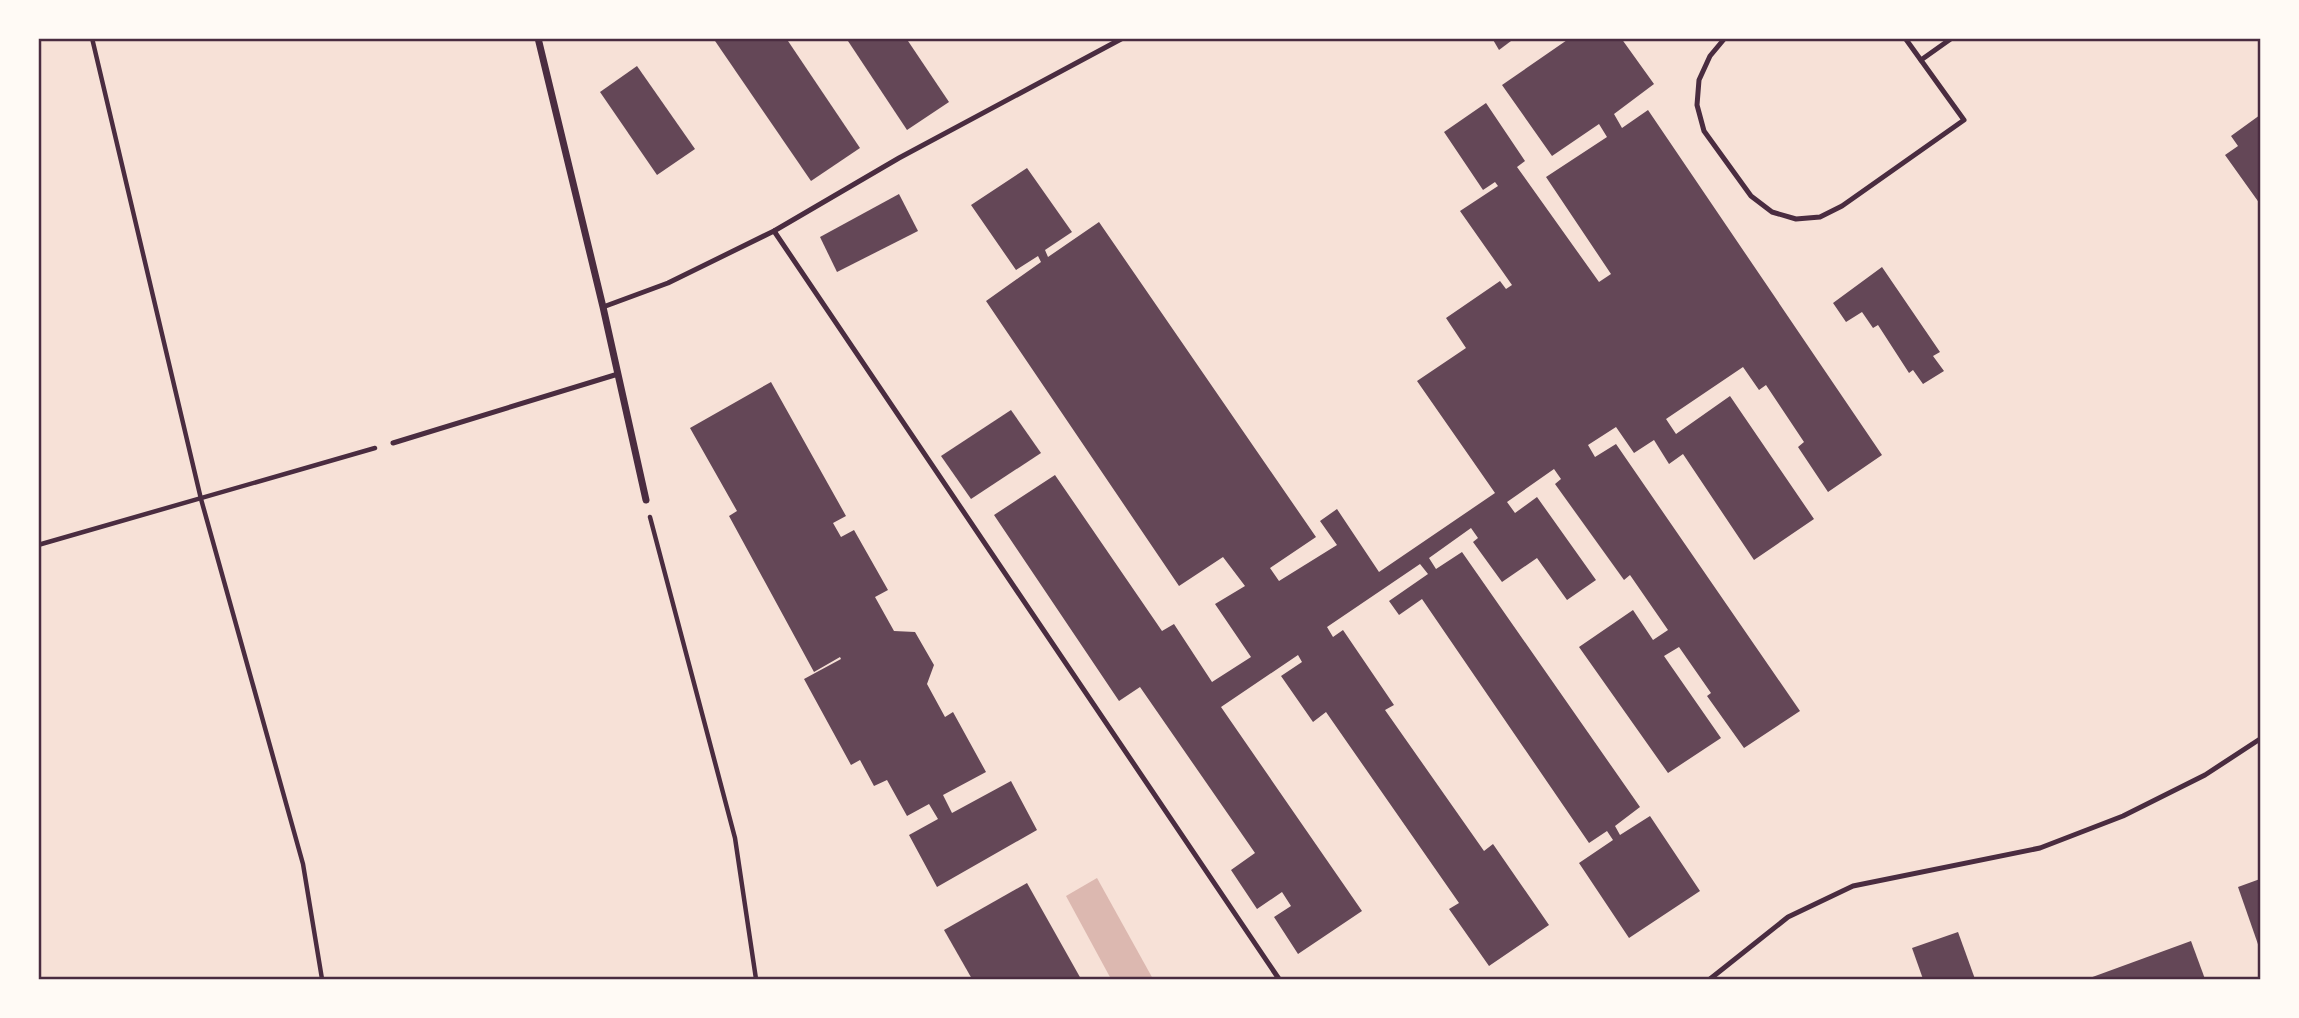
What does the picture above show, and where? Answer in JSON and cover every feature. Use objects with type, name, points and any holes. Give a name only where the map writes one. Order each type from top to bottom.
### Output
[{"type":"street","points":[[538,38],[646,500]]},
{"type":"lane","points":[[603,307],[668,283],[774,231],[899,158],[1123,38]]},
{"type":"lane","points":[[1725,38],[1710,56],[1699,80],[1697,106],[1704,131],[1751,196],[1772,212],[1796,219],[1820,217],[1842,206],[1964,120],[1905,38]]},
{"type":"lane","points":[[1920,60],[1952,38]]},
{"type":"lane","points":[[774,231],[1279,979]]},
{"type":"lane","points":[[393,443],[618,374]]},
{"type":"lane","points":[[1710,979],[1788,917],[1853,886],[2040,848],[2123,816],[2205,775],[2260,739]]},
{"type":"path","points":[[92,38],[201,499],[303,864],[322,979]]},
{"type":"path","points":[[38,545],[393,443]]},
{"type":"path","points":[[646,500],[735,838],[756,979]]},
{"type":"shaded area","points":[[1097,878],[1153,979],[1111,979],[1066,896]]},
{"type":"building","points":[[713,38],[786,38],[860,148],[811,181]]},
{"type":"building","points":[[846,38],[906,38],[949,102],[907,130]]},
{"type":"building","points":[[1492,38],[1515,38],[1499,50]]},
{"type":"building","points":[[1570,38],[1621,38],[1654,84],[1614,114],[1622,128],[1648,110],[1882,455],[1828,492],[1798,447],[1804,442],[1766,385],[1759,390],[1743,367],[1666,419],[1676,434],[1730,396],[1814,519],[1754,560],[1683,454],[1669,464],[1654,440],[1634,453],[1616,427],[1588,445],[1595,457],[1616,444],[1800,711],[1744,748],[1707,696],[1711,693],[1679,647],[1664,656],[1721,738],[1668,773],[1579,647],[1633,610],[1653,640],[1668,630],[1630,575],[1624,580],[1555,484],[1561,479],[1554,469],[1507,502],[1515,513],[1537,497],[1596,580],[1567,600],[1537,558],[1502,582],[1473,542],[1478,538],[1471,528],[1429,558],[1436,569],[1462,552],[1640,807],[1615,826],[1620,835],[1650,816],[1700,891],[1629,938],[1579,863],[1613,840],[1607,831],[1589,843],[1422,599],[1399,615],[1389,601],[1428,574],[1420,564],[1327,627],[1333,637],[1343,630],[1394,705],[1385,710],[1484,851],[1493,844],[1549,925],[1489,966],[1449,909],[1459,903],[1326,712],[1313,722],[1281,676],[1302,662],[1298,655],[1221,707],[1362,911],[1298,954],[1274,917],[1291,906],[1282,892],[1257,909],[1231,870],[1255,853],[1140,687],[1119,701],[994,515],[1055,475],[1162,631],[1174,624],[1212,682],[1251,657],[1215,604],[1245,586],[1223,557],[1179,586],[986,301],[1041,262],[1038,256],[1016,270],[971,205],[1027,168],[1072,232],[1045,250],[1048,257],[1099,222],[1316,537],[1270,568],[1279,581],[1337,545],[1320,521],[1337,509],[1379,572],[1495,493],[1417,381],[1466,348],[1446,318],[1500,281],[1506,289],[1512,285],[1460,211],[1498,186],[1495,182],[1483,190],[1444,132],[1486,103],[1525,161],[1517,167],[1599,282],[1611,274],[1546,177],[1607,137],[1599,124],[1552,156],[1502,85]]},
{"type":"building","points":[[637,66],[695,149],[657,175],[600,92]]},
{"type":"building","points":[[2260,115],[2260,204],[2225,155],[2238,146],[2231,136]]},
{"type":"building","points":[[899,194],[918,231],[837,272],[820,237]]},
{"type":"building","points":[[1882,267],[1940,352],[1933,356],[1944,371],[1923,384],[1913,370],[1909,373],[1878,325],[1873,328],[1862,312],[1846,322],[1833,303]]},
{"type":"building","points":[[771,382],[846,516],[833,523],[841,537],[854,530],[888,590],[875,597],[894,631],[915,632],[934,665],[927,684],[945,717],[953,712],[986,772],[943,795],[952,813],[1011,781],[1037,830],[937,887],[909,835],[938,819],[929,804],[907,816],[887,780],[874,786],[860,760],[851,765],[804,679],[841,659],[840,657],[814,672],[729,516],[737,511],[690,428]]},
{"type":"building","points":[[1011,410],[1041,453],[971,499],[941,456]]},
{"type":"building","points":[[2260,879],[2260,950],[2238,887]]},
{"type":"building","points":[[1027,883],[1081,979],[972,979],[944,930]]},
{"type":"building","points":[[1958,932],[1975,979],[1923,979],[1912,948]]},
{"type":"building","points":[[2191,941],[2205,979],[2087,979]]}]
